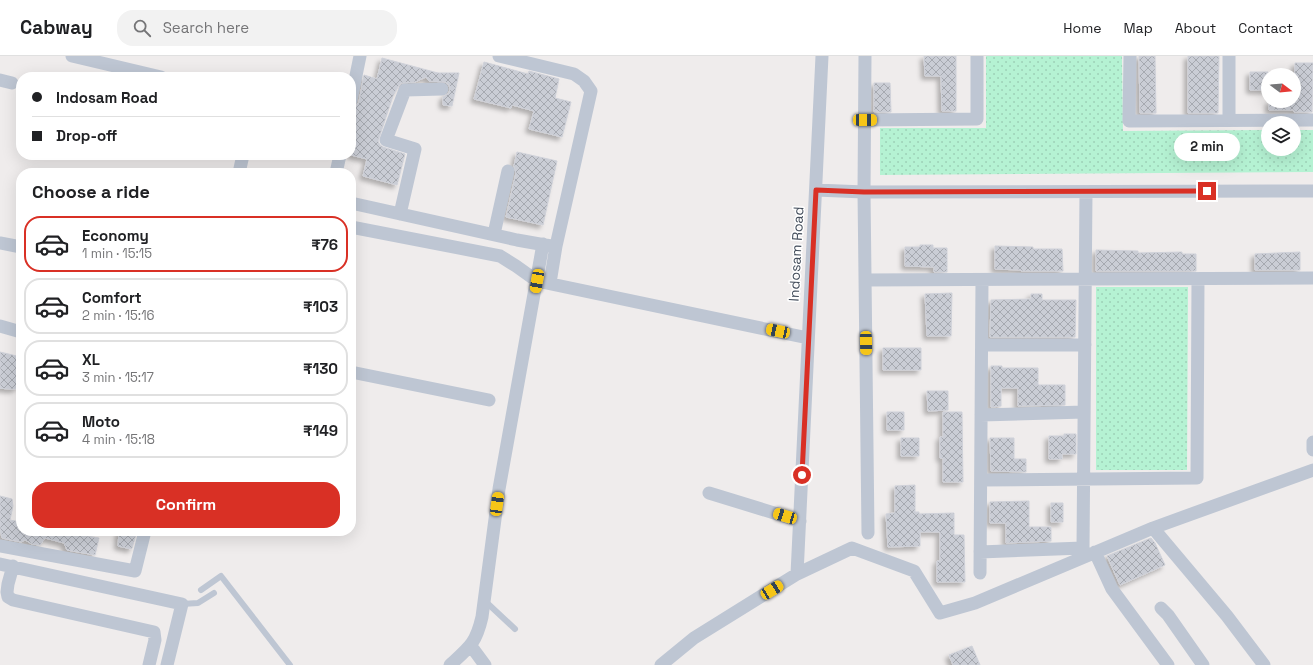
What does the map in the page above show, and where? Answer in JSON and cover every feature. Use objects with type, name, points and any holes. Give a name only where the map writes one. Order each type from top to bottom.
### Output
[{"type":"street","points":[[72,56],[140,72]]},
{"type":"street","points":[[356,76],[360,56]]},
{"type":"street","points":[[499,56],[574,74],[584,81],[590,91],[556,246],[550,283]]},
{"type":"street","name":"Indosam Road","points":[[797,574],[822,56]]},
{"type":"street","points":[[865,56],[864,192],[868,532]]},
{"type":"street","points":[[865,120],[976,119],[977,56]]},
{"type":"street","points":[[1130,56],[1129,120],[1313,120]]},
{"type":"street","points":[[1229,56],[1229,120]]},
{"type":"street","points":[[400,214],[415,149],[386,140],[405,90],[442,89]]},
{"type":"street","points":[[494,234],[508,171]]},
{"type":"street","points":[[816,190],[864,192],[1313,191]]},
{"type":"street","points":[[980,552],[1083,548],[1086,192]]},
{"type":"street","points":[[356,204],[517,240],[556,246]]},
{"type":"street","points":[[356,228],[500,256],[537,281],[808,338]]},
{"type":"street","points":[[0,243],[16,246]]},
{"type":"street","points":[[450,665],[471,646],[478,632],[484,600],[499,489],[543,244]]},
{"type":"street","points":[[865,280],[1313,278]]},
{"type":"street","points":[[981,480],[1197,478],[1198,279]]},
{"type":"street","points":[[980,573],[982,280]]},
{"type":"street","points":[[0,326],[16,331]]},
{"type":"street","points":[[982,345],[1085,345]]},
{"type":"street","points":[[356,373],[489,400]]},
{"type":"street","points":[[981,415],[1084,412]]},
{"type":"street","points":[[1313,442],[1313,450]]},
{"type":"street","points":[[661,665],[694,638],[797,574],[852,548],[914,571],[940,613],[975,603],[1153,528],[1313,470]]},
{"type":"street","points":[[709,493],[800,521]]},
{"type":"street","points":[[1153,528],[1227,616],[1264,665]]},
{"type":"street","points":[[0,546],[135,571],[144,536]]},
{"type":"street","points":[[1095,552],[1112,589],[1168,665]]},
{"type":"street","points":[[148,665],[155,640],[154,632],[13,600],[8,597],[7,592],[8,584],[6,565],[182,604],[167,665]]},
{"type":"street","points":[[1161,608],[1168,615],[1203,665]]},
{"type":"street","points":[[471,646],[485,665]]},
{"type":"lane","points":[[202,590],[221,576],[290,665]]},
{"type":"lane","points":[[182,604],[198,603],[214,593]]},
{"type":"lane","points":[[484,600],[515,629]]},
{"type":"green space","points":[[986,56],[1122,56],[1123,131],[1261,130],[1261,156],[1301,156],[1301,130],[1313,130],[1313,172],[880,175],[880,128],[986,128]]},
{"type":"green space","points":[[1096,287],[1188,287],[1187,470],[1096,470]]},
{"type":"building","points":[[924,56],[956,56],[956,111],[942,111],[941,76],[925,76]]},
{"type":"building","points":[[1139,56],[1155,56],[1156,113],[1140,113]]},
{"type":"building","points":[[1188,56],[1219,56],[1218,113],[1188,113]]},
{"type":"building","points":[[382,58],[438,73],[459,73],[452,106],[443,105],[443,97],[449,93],[449,85],[445,82],[429,81],[426,77],[415,82],[401,83],[393,96],[378,141],[383,147],[405,154],[397,185],[363,176],[367,159],[356,156],[356,106],[359,102],[364,75],[377,79]]},
{"type":"building","points":[[484,62],[528,74],[529,71],[559,79],[555,98],[571,102],[562,137],[529,129],[534,111],[512,105],[511,108],[474,99]]},
{"type":"building","points":[[1295,63],[1313,63],[1312,112],[1269,110],[1269,108],[1301,108],[1301,68],[1295,68]]},
{"type":"building","points":[[1250,72],[1261,72],[1261,90],[1250,90]]},
{"type":"building","points":[[874,83],[890,83],[891,112],[874,112]]},
{"type":"building","points":[[517,152],[557,161],[543,225],[506,217],[516,173],[514,166]]},
{"type":"building","points":[[920,245],[933,245],[933,248],[947,248],[947,272],[934,272],[934,267],[905,266],[905,247],[920,247]]},
{"type":"building","points":[[995,246],[1033,247],[1033,249],[1062,249],[1063,271],[1021,271],[995,269]]},
{"type":"building","points":[[1096,250],[1138,251],[1138,253],[1182,252],[1182,254],[1196,254],[1196,271],[1096,271]]},
{"type":"building","points":[[1300,252],[1300,270],[1255,270],[1255,254]]},
{"type":"building","points":[[952,293],[951,336],[927,336],[925,294]]},
{"type":"building","points":[[1031,294],[1042,294],[1042,300],[1076,300],[1075,337],[990,337],[991,300],[1031,299]]},
{"type":"building","points":[[883,348],[921,348],[921,370],[883,370]]},
{"type":"building","points":[[0,352],[16,356],[16,388],[0,388]]},
{"type":"building","points":[[991,366],[1002,366],[1002,368],[1038,368],[1038,385],[1065,385],[1065,405],[1018,406],[1018,388],[1001,388],[1001,406],[991,407]]},
{"type":"building","points":[[927,391],[948,391],[948,410],[928,411]]},
{"type":"building","points":[[887,412],[904,412],[904,430],[887,430]]},
{"type":"building","points":[[943,412],[962,412],[963,482],[943,482],[943,458],[940,458],[940,437],[943,437]]},
{"type":"building","points":[[1064,434],[1076,434],[1076,454],[1062,454],[1062,459],[1049,459],[1049,436],[1064,436]]},
{"type":"building","points":[[901,438],[919,438],[919,456],[901,456]]},
{"type":"building","points":[[990,438],[1014,438],[1014,459],[1026,459],[1026,472],[991,471]]},
{"type":"building","points":[[915,485],[915,512],[919,512],[919,514],[954,513],[954,535],[964,535],[965,582],[937,582],[937,561],[940,561],[940,532],[920,532],[920,546],[888,547],[886,514],[895,513],[895,486]]},
{"type":"building","points":[[0,496],[12,499],[13,506],[10,520],[16,521],[16,536],[88,536],[99,538],[95,555],[67,550],[64,543],[45,538],[40,545],[32,544],[25,540],[21,542],[2,538],[0,529]]},
{"type":"building","points":[[1029,501],[1029,527],[1051,527],[1051,541],[1006,543],[1006,523],[990,523],[990,502]]},
{"type":"building","points":[[1051,503],[1063,503],[1063,522],[1051,522]]},
{"type":"building","points":[[119,536],[136,536],[131,549],[118,546]]},
{"type":"building","points":[[1151,538],[1155,543],[1165,565],[1120,585],[1107,556]]},
{"type":"building","points":[[972,646],[980,665],[953,665],[949,655]]},
{"type":"route","points":[[802,475],[816,190],[864,192],[1207,191]]}]
